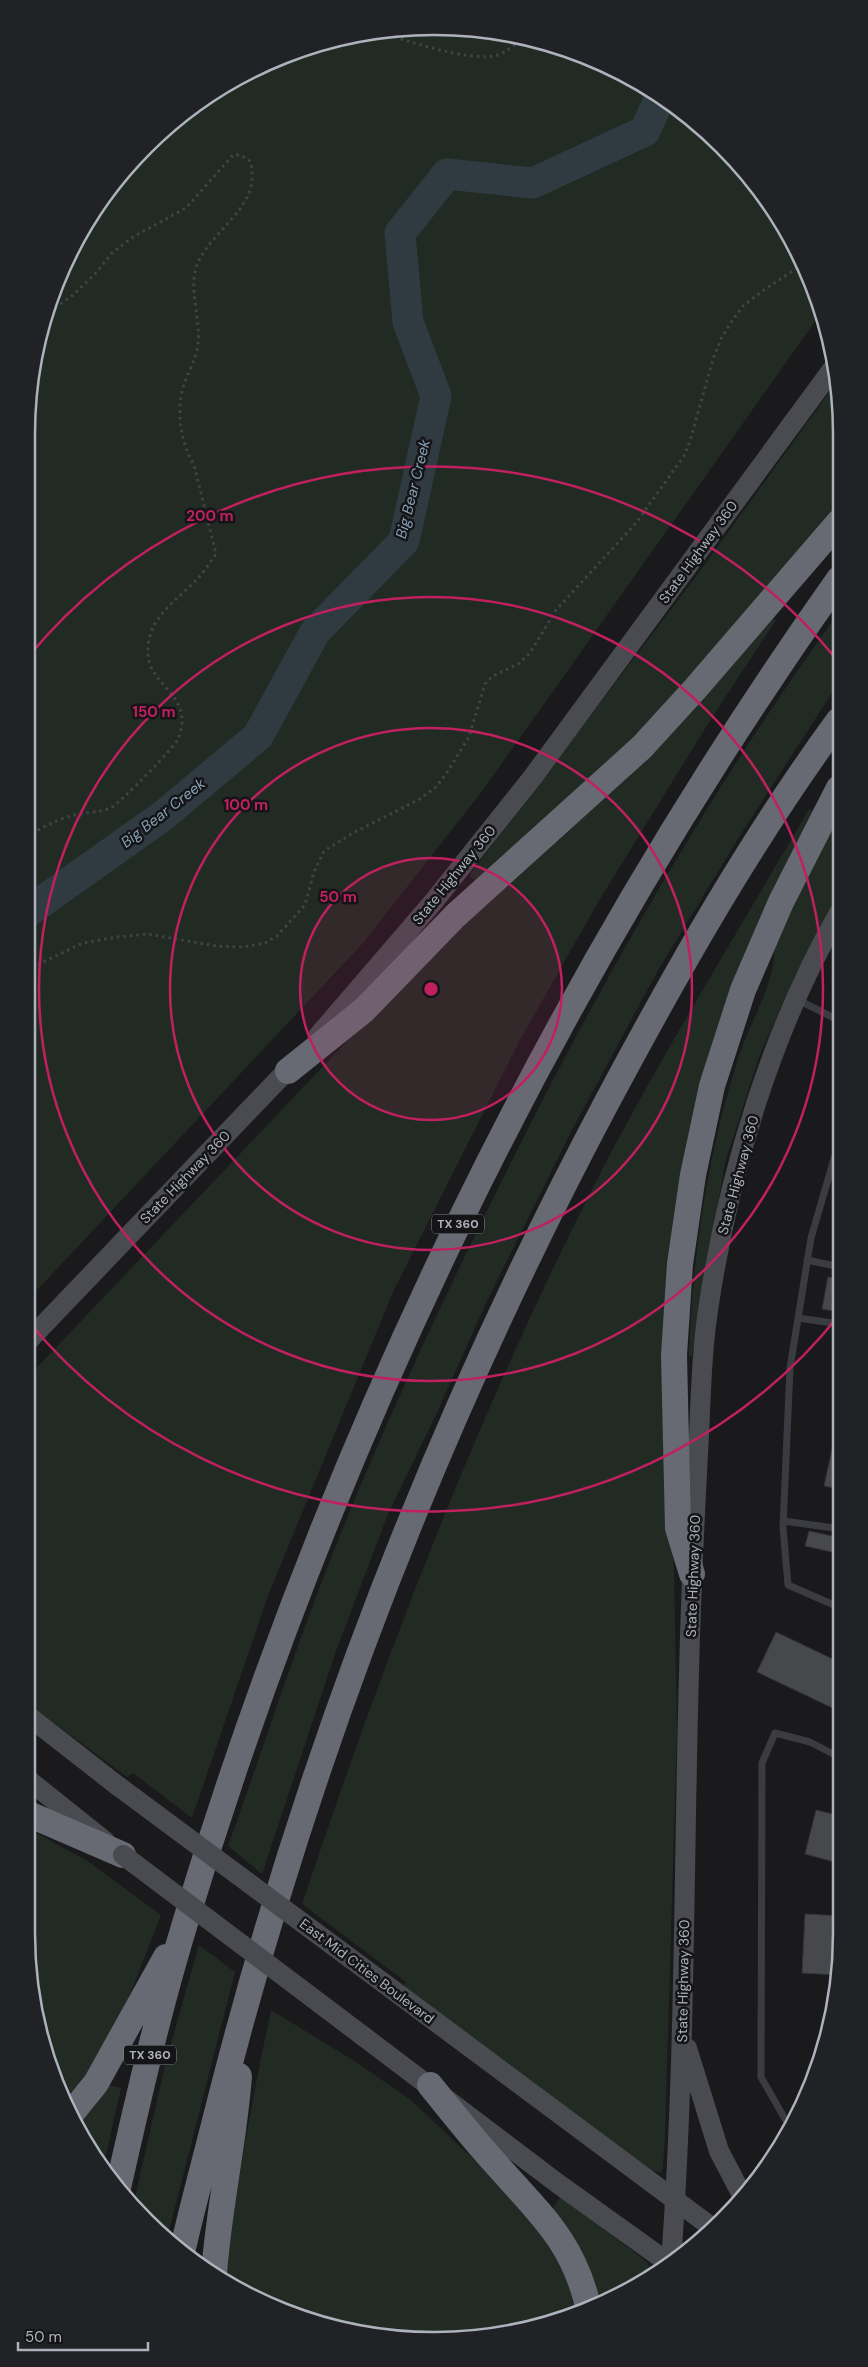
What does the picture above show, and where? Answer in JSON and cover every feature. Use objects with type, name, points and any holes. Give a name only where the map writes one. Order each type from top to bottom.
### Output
[{"type":"highway","points":[[288,1071],[364,1010],[455,916],[642,747],[702,682],[833,528]]},
{"type":"highway","name":"TX 360","points":[[120,2179],[140,2090],[185,1922],[259,1702],[310,1564],[401,1346],[459,1222],[577,995],[708,773],[833,587]]},
{"type":"highway","points":[[185,2245],[246,1998],[321,1757],[414,1510],[514,1285],[570,1172],[692,947],[793,783],[833,728]]},
{"type":"highway","points":[[692,1574],[678,1528],[674,1355],[680,1264],[693,1175],[712,1086],[743,990],[781,902],[833,800]]},
{"type":"highway","points":[[35,1817],[123,1855]]},
{"type":"highway","points":[[75,2108],[96,2083],[185,1922]]},
{"type":"highway","points":[[215,2267],[217,2239],[235,2124],[246,1998]]},
{"type":"highway","points":[[430,2085],[496,2164],[537,2209],[565,2245],[583,2282],[587,2302]]},
{"type":"main road","name":"State Highway 360","points":[[35,1334],[288,1071],[434,901],[532,778],[829,374]]},
{"type":"main road","name":"State Highway 360","points":[[671,2255],[675,2200],[682,2035],[686,1732],[692,1574],[702,1368],[709,1305],[726,1213],[746,1138],[796,998],[833,925]]},
{"type":"main road","name":"East Mid Cities Boulevard","points":[[35,1721],[118,1786],[707,2224]]},
{"type":"main road","points":[[35,1785],[123,1855],[362,2036],[430,2085],[557,2182],[664,2259]]},
{"type":"main road","points":[[682,2035],[719,2151],[739,2190]]},
{"type":"lane","points":[[796,998],[833,1017]]},
{"type":"lane","points":[[833,1162],[811,1238],[790,1368],[784,1521],[788,1585],[833,1605]]},
{"type":"lane","points":[[807,1260],[833,1266]]},
{"type":"lane","points":[[798,1318],[833,1323]]},
{"type":"lane","points":[[784,1521],[833,1528]]},
{"type":"lane","points":[[786,2121],[761,2077],[762,1763],[775,1733],[810,1742],[833,1754]]},
{"type":"path","points":[[395,37],[427,47],[476,56],[497,55],[515,44]]},
{"type":"path","points":[[35,832],[70,816],[110,808],[123,800],[178,741],[182,724],[182,713],[178,703],[157,680],[148,656],[149,639],[154,626],[165,610],[198,579],[216,554],[194,465],[187,453],[180,424],[182,391],[198,343],[195,281],[197,266],[211,243],[238,213],[246,199],[253,169],[250,161],[240,155],[233,155],[186,208],[133,237],[112,253],[97,272],[56,307]]},
{"type":"path","points":[[35,966],[83,943],[117,937],[148,934],[216,946],[243,947],[265,943],[277,936],[305,905],[314,872],[324,851],[353,833],[420,799],[436,787],[469,737],[485,684],[493,676],[518,664],[530,654],[556,610],[636,523],[684,456],[713,359],[722,337],[732,320],[743,306],[797,268]]},
{"type":"shaded area","points":[[434,35],[486,38],[512,43],[562,56],[587,65],[634,88],[677,117],[734,171],[751,191],[780,235],[803,281],[816,320],[483,790],[363,943],[35,1291],[35,434],[38,382],[43,356],[56,306],[65,281],[88,234],[102,212],[117,191],[152,152],[191,117],[212,102],[281,65],[306,56],[356,43],[382,38]]},
{"type":"shaded area","points":[[831,390],[833,434],[833,512],[664,711],[478,882],[469,876],[703,567]]},
{"type":"shaded area","points":[[769,616],[776,620],[711,719],[600,899],[521,1038],[393,1292],[269,1593],[192,1818],[133,1773],[127,1777],[35,1709],[35,1370],[427,957]]},
{"type":"shaded area","points":[[833,621],[833,691],[741,834],[657,972],[572,1130],[487,1301],[434,1419],[388,1514],[335,1654],[262,1874],[228,1846],[316,1597],[373,1457],[478,1229],[559,1069],[645,913],[738,760]]},
{"type":"shaded area","points":[[809,809],[816,813],[730,1005],[666,1411],[674,1569],[677,1732],[665,2134],[663,2169],[660,2173],[651,2170],[404,1986],[406,1982],[302,1904],[334,1809],[403,1620],[478,1434],[561,1252],[630,1117]]},
{"type":"shaded area","points":[[833,823],[833,905],[795,976],[759,1057],[725,1163],[692,1356],[689,1356],[698,1242],[710,1166],[739,1056],[767,987],[774,959],[774,945]]},
{"type":"shaded area","points":[[35,1832],[89,1862],[161,1915],[119,2023],[99,2058],[71,2098],[56,2061],[38,1985],[35,1933]]},
{"type":"shaded area","points":[[199,1945],[235,1972],[169,2231],[135,2197],[166,2061]]},
{"type":"shaded area","points":[[271,2010],[359,2064],[412,2101],[507,2191],[539,2227],[572,2284],[576,2306],[537,2318],[486,2329],[434,2332],[382,2329],[306,2311],[281,2302],[226,2274],[234,2214],[257,2078]]},
{"type":"shaded area","points":[[109,2085],[121,2088],[105,2159],[81,2120],[94,2107]]},
{"type":"shaded area","points":[[561,2196],[647,2262],[650,2269],[595,2298],[551,2211]]},
{"type":"building","points":[[828,1277],[833,1278],[833,1311],[822,1309]]},
{"type":"building","points":[[833,1445],[833,1488],[824,1486]]},
{"type":"building","points":[[809,1531],[833,1536],[833,1552],[805,1546]]},
{"type":"building","points":[[776,1632],[833,1659],[833,1708],[757,1672]]},
{"type":"building","points":[[816,1810],[833,1814],[833,1862],[805,1854]]},
{"type":"building","points":[[805,1914],[833,1916],[831,1975],[802,1973]]},
{"type":"waterway","name":"Big Bear Creek","points":[[35,907],[164,815],[258,736],[315,632],[404,541],[436,396],[408,322],[400,233],[447,174],[533,183],[645,131],[657,103]]}]
